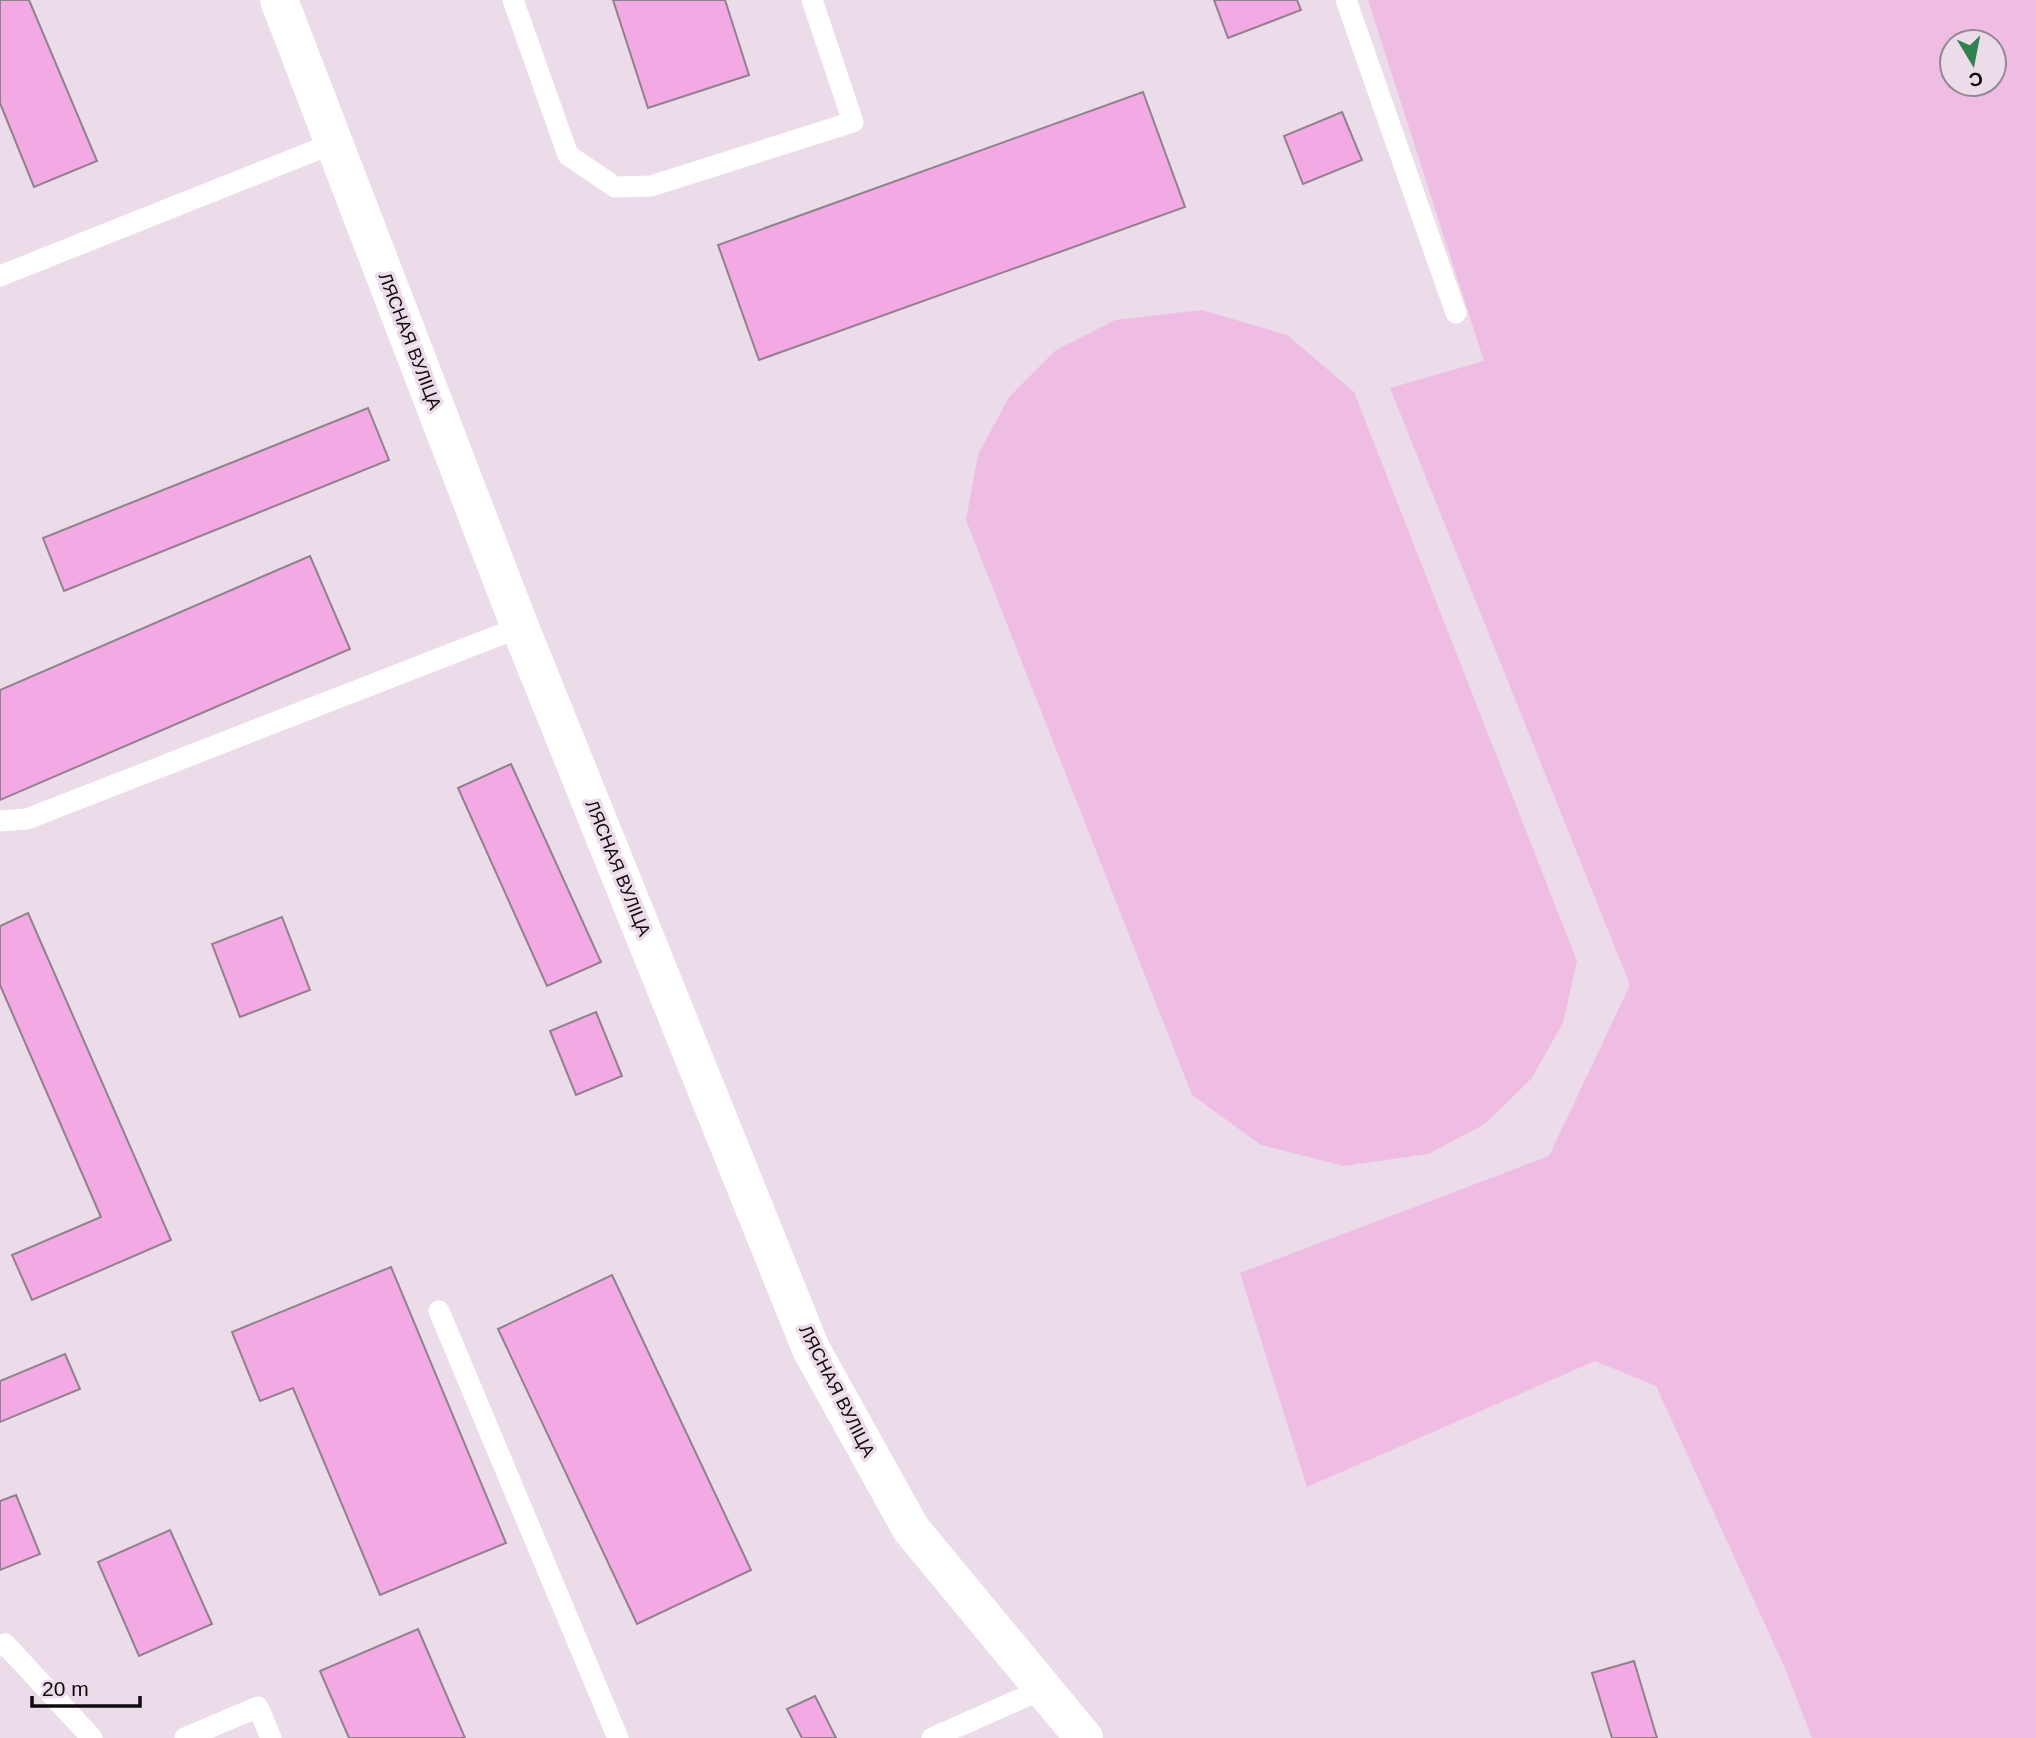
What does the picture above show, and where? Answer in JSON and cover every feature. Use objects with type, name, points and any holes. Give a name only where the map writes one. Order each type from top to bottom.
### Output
[{"type":"street","name":"ЛЯСНАЯ ВУЛІЦА","points":[[279,0],[520,626],[811,1349],[911,1530],[1084,1738]]},
{"type":"lane","points":[[513,0],[568,155],[615,187],[650,186],[853,122],[812,0]]},
{"type":"lane","points":[[1346,0],[1456,313]]},
{"type":"lane","points":[[0,276],[334,143]]},
{"type":"lane","points":[[0,821],[27,819],[520,626]]},
{"type":"lane","points":[[439,1311],[618,1738]]},
{"type":"lane","points":[[0,1646],[5,1644],[92,1738]]},
{"type":"lane","points":[[932,1738],[1043,1689]]},
{"type":"lane","points":[[185,1738],[258,1707],[271,1738]]},
{"type":"shaded area","points":[[1368,0],[2036,0],[2036,1738],[1812,1738],[1784,1666],[1656,1386],[1595,1361],[1307,1487],[1240,1273],[1549,1156],[1630,985],[1390,388],[1484,361]]},
{"type":"shaded area","points":[[1202,310],[1287,335],[1354,392],[1577,961],[1563,1023],[1531,1079],[1485,1124],[1428,1154],[1344,1166],[1261,1145],[1192,1095],[966,520],[978,455],[1009,397],[1056,350],[1115,320]]},
{"type":"building","points":[[0,0],[29,0],[97,161],[34,187],[0,103]]},
{"type":"building","points":[[613,0],[725,0],[749,75],[648,108]]},
{"type":"building","points":[[1214,0],[1297,0],[1301,10],[1228,38]]},
{"type":"building","points":[[1143,92],[1185,207],[759,360],[718,245]]},
{"type":"building","points":[[1342,112],[1362,160],[1303,184],[1284,136]]},
{"type":"building","points":[[368,408],[389,460],[64,591],[43,538]]},
{"type":"building","points":[[310,556],[350,649],[0,800],[0,690]]},
{"type":"building","points":[[511,764],[601,962],[547,986],[458,788]]},
{"type":"building","points":[[28,913],[171,1240],[32,1300],[12,1255],[101,1217],[0,985],[0,926]]},
{"type":"building","points":[[282,917],[310,990],[240,1017],[212,944]]},
{"type":"building","points":[[596,1012],[622,1076],[576,1095],[550,1031]]},
{"type":"building","points":[[391,1267],[506,1543],[380,1595],[293,1388],[260,1401],[232,1332]]},
{"type":"building","points":[[612,1275],[751,1570],[637,1624],[498,1329]]},
{"type":"building","points":[[65,1354],[80,1389],[0,1422],[0,1381]]},
{"type":"building","points":[[16,1495],[40,1554],[0,1570],[0,1501]]},
{"type":"building","points":[[170,1530],[212,1624],[139,1656],[98,1562]]},
{"type":"building","points":[[418,1629],[465,1738],[349,1738],[320,1671]]},
{"type":"building","points":[[1634,1661],[1657,1738],[1612,1738],[1592,1673]]},
{"type":"building","points":[[815,1696],[836,1738],[802,1738],[787,1709]]}]
